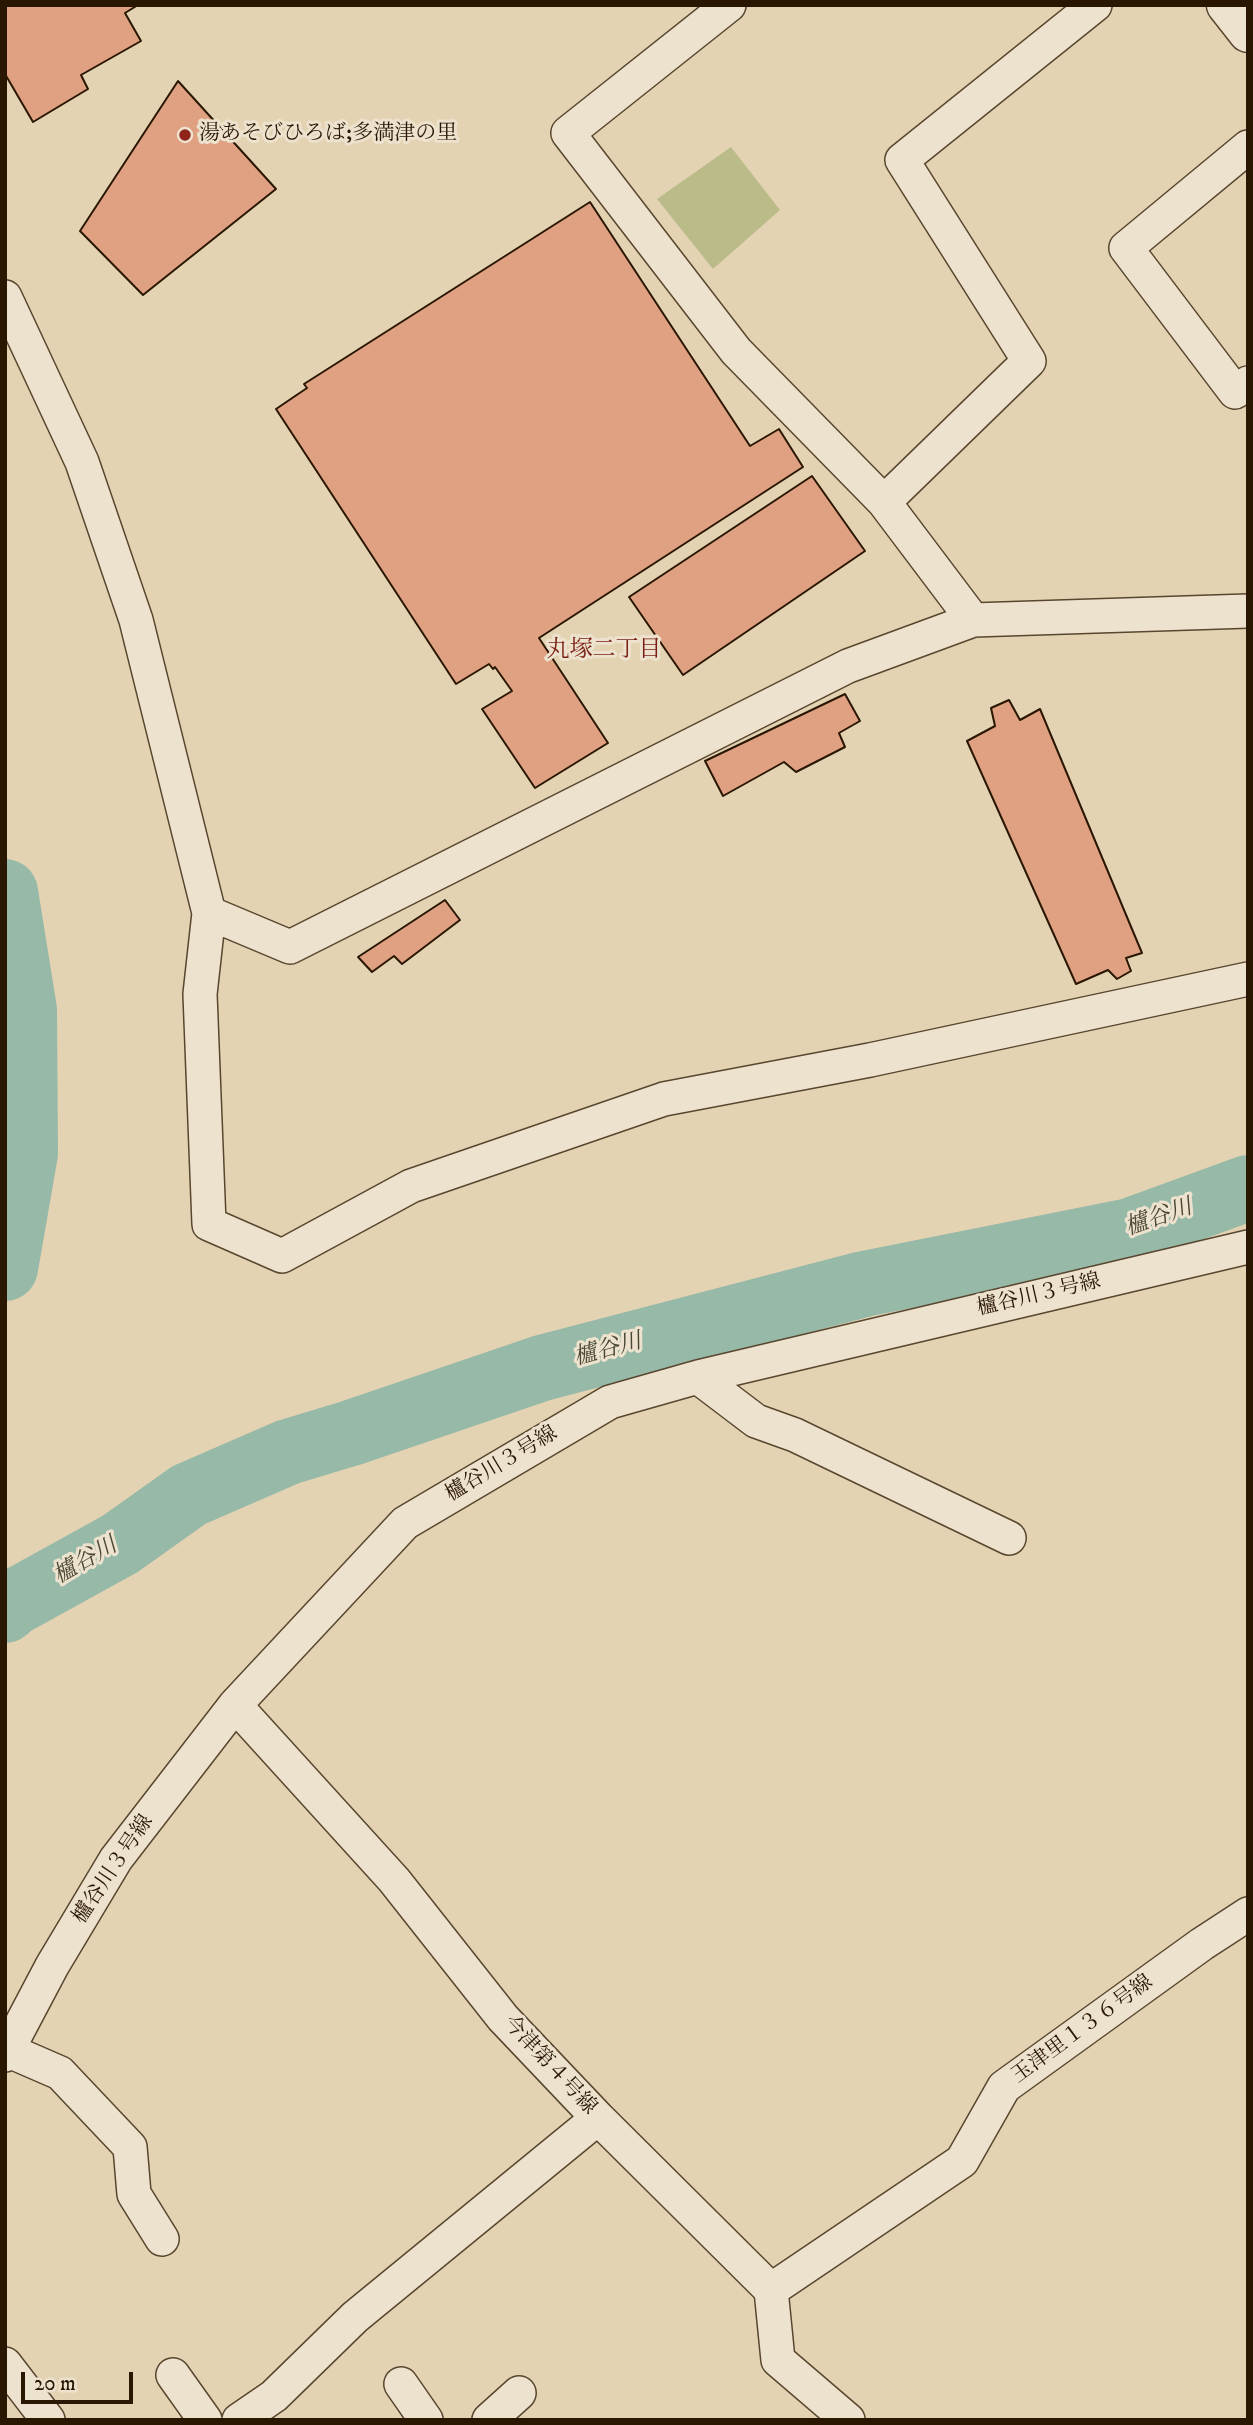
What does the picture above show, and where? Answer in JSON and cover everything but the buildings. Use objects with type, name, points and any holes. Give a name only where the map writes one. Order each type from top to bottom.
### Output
[{"type":"street","points":[[729,5],[568,133],[736,351],[884,502],[973,620]]},
{"type":"street","points":[[884,502],[1029,361],[902,160],[1095,5]]},
{"type":"street","points":[[1226,5],[1248,33]]},
{"type":"street","points":[[1248,147],[1126,248],[1235,392],[1248,383]]},
{"type":"street","points":[[5,297],[82,462],[136,620],[209,913],[200,994],[209,1224],[282,1256],[411,1186],[664,1099],[870,1060],[1248,979]]},
{"type":"street","points":[[209,913],[290,947],[848,666],[973,620],[1248,611]]},
{"type":"street","name":"櫨谷川３号線","points":[[6,2053],[52,1966],[116,1859],[235,1705],[405,1523],[610,1402],[698,1377],[1248,1247]]},
{"type":"street","points":[[698,1377],[755,1420],[795,1435],[1009,1538]]},
{"type":"street","name":"今津第４号線","points":[[235,1705],[394,1880],[503,2018],[598,2118],[771,2290]]},
{"type":"street","name":"玉津里１３６号線","points":[[771,2290],[962,2161],[1004,2088],[1202,1944],[1248,1914]]},
{"type":"street","points":[[6,2053],[60,2073],[130,2147],[134,2194],[162,2239]]},
{"type":"street","points":[[239,2420],[274,2396],[355,2317],[598,2118]]},
{"type":"street","points":[[771,2290],[778,2360],[848,2420]]},
{"type":"street","points":[[5,2364],[48,2420]]},
{"type":"street","points":[[173,2375],[205,2420]]},
{"type":"street","points":[[401,2384],[426,2420]]},
{"type":"street","points":[[489,2420],[519,2393]]},
{"type":"green space","points":[[731,147],[780,210],[713,269],[657,199]]},
{"type":"waterway","points":[[5,892],[24,1010],[25,1153],[5,1268]]},
{"type":"waterway","name":"櫨谷川","points":[[5,1610],[120,1544],[189,1495],[288,1452],[542,1368],[864,1284],[1130,1231],[1248,1188]]},
{"type":"place","name":"湯あそびひろば;多満津の里","points":[[185,135]]},
{"type":"district","name":"丸塚二丁目","points":[[604,651]]}]
